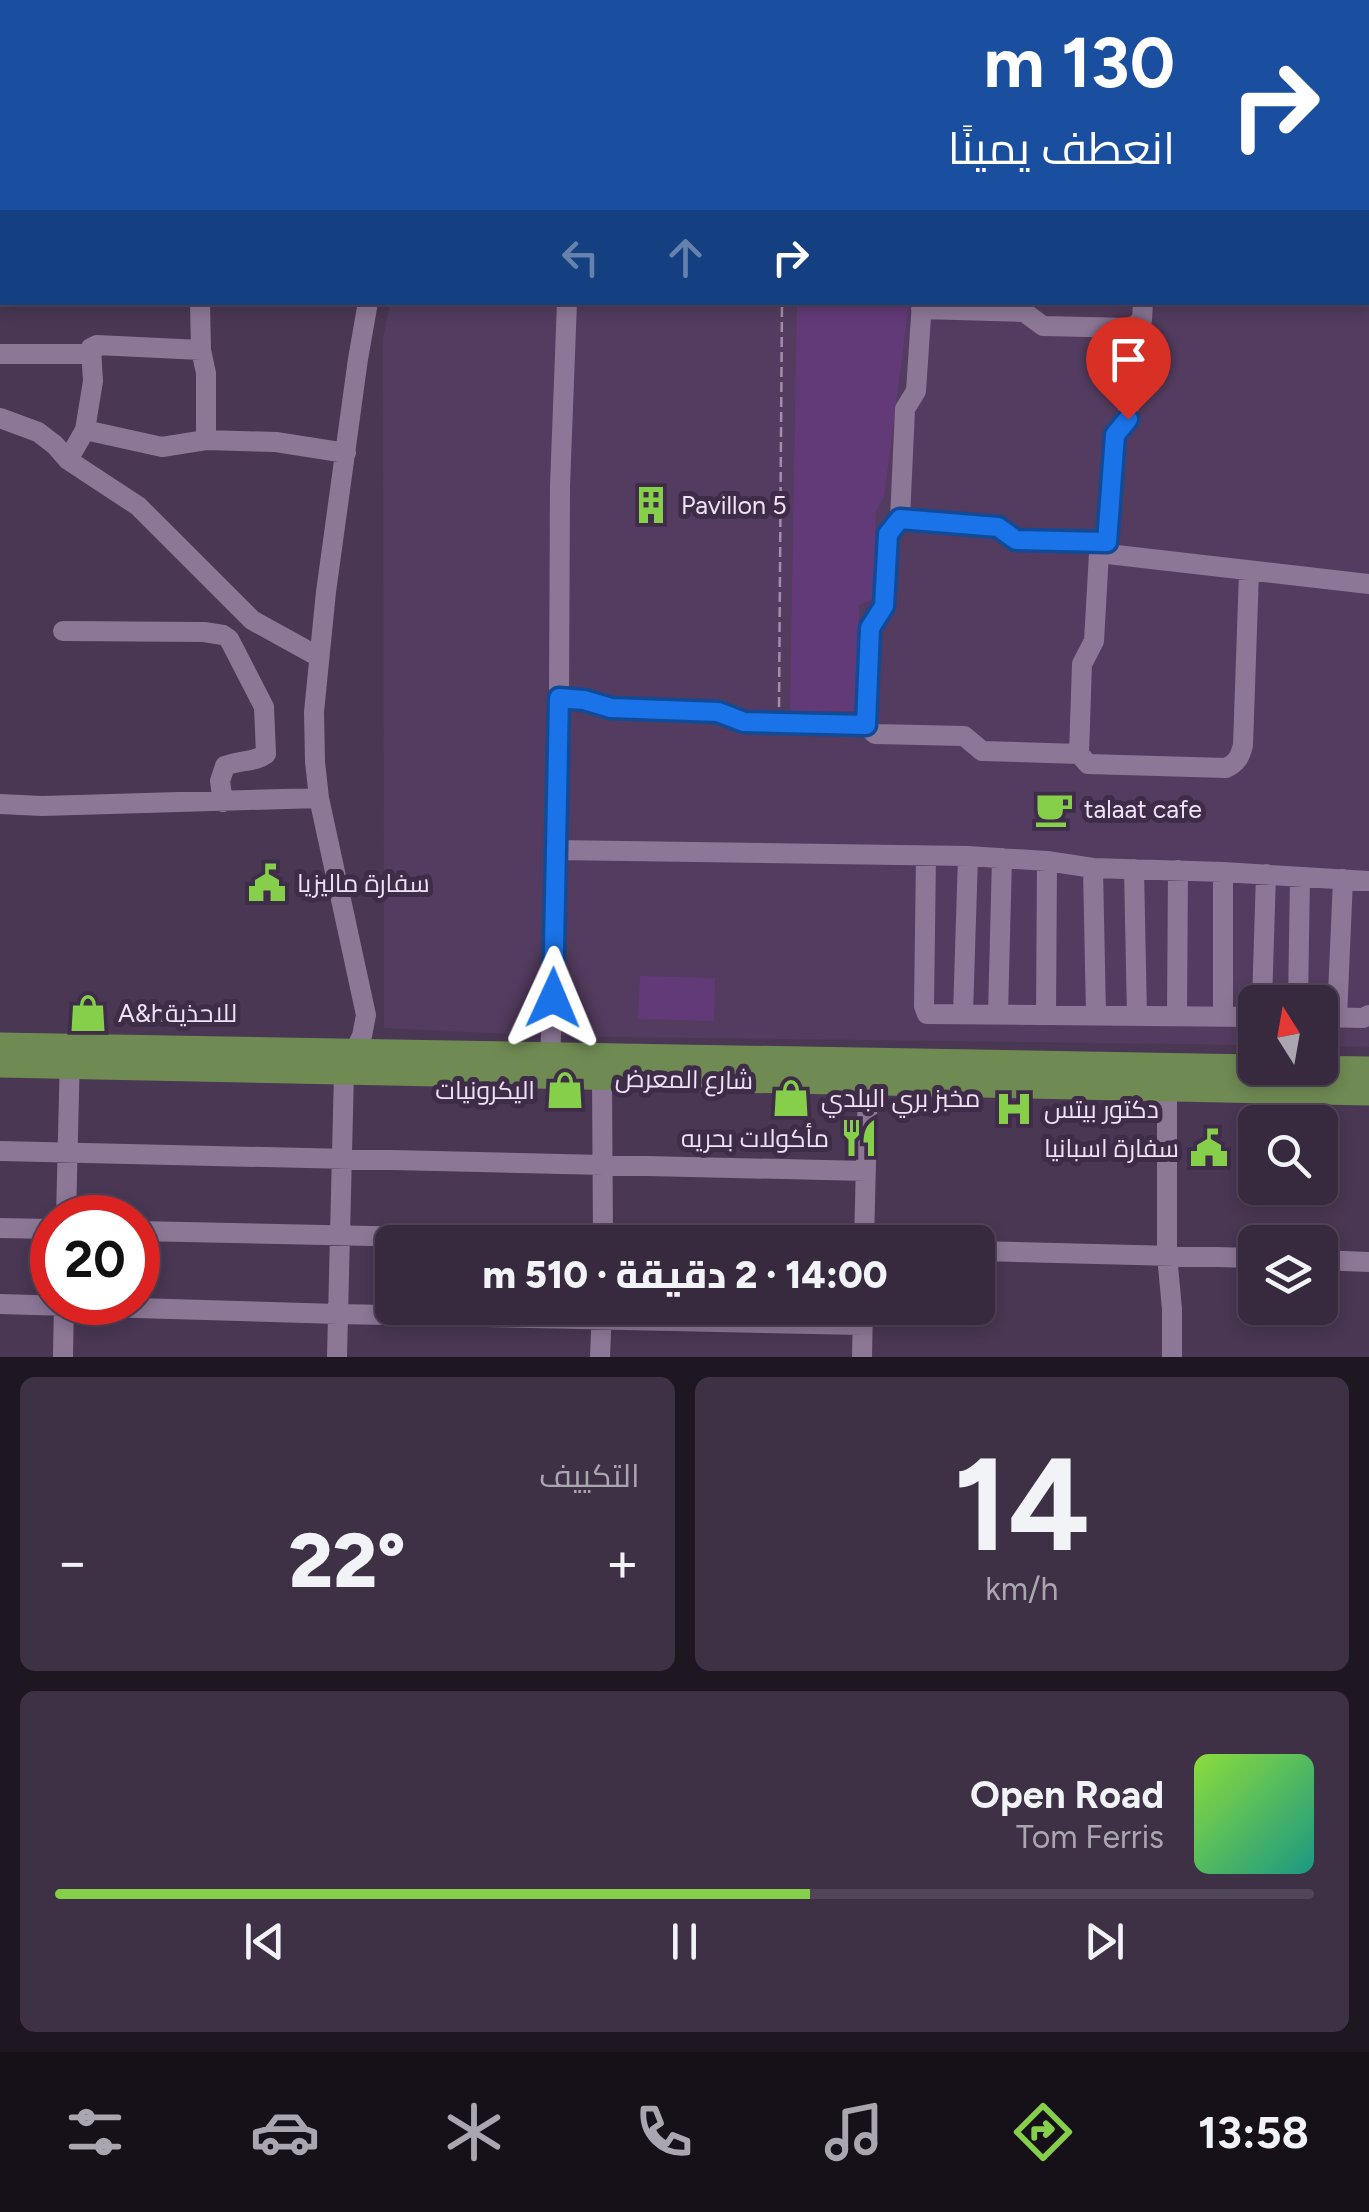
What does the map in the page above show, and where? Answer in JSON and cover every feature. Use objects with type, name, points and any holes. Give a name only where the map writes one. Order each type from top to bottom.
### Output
[{"type":"main road","name":"شارع المعرض","points":[[0,1045],[70,1056],[543,1065],[868,1083],[921,1072],[1167,1089],[1369,1093]]},
{"type":"main road","name":"شارع المعرض","points":[[0,1065],[70,1056]]},
{"type":"main road","name":"شارع المعرض","points":[[611,1070],[921,1072],[1238,1067]]},
{"type":"main road","points":[[1338,1069],[1369,1069]]},
{"type":"street","points":[[200,305],[206,440]]},
{"type":"street","points":[[337,1357],[342,1159],[350,1062],[365,1024],[365,1006],[319,798],[314,712],[367,305]]},
{"type":"street","points":[[543,1065],[553,998],[560,486],[567,305]]},
{"type":"street","points":[[866,725],[870,628],[884,606],[888,534],[900,519],[904,409],[916,392],[922,306],[1024,312],[1043,326],[1131,328],[1142,320],[1142,305]]},
{"type":"street","points":[[1078,754],[1082,664],[1094,641],[1115,435],[1128,419],[1131,328]]},
{"type":"street","points":[[68,460],[85,430],[93,381],[91,348],[97,345],[202,350]]},
{"type":"street","points":[[0,354],[92,354]]},
{"type":"street","points":[[0,418],[38,432],[68,460],[138,506],[252,620],[319,657]]},
{"type":"street","points":[[85,430],[162,447],[206,440],[276,442],[346,452]]},
{"type":"street","points":[[900,519],[998,527],[1016,540],[1369,584]]},
{"type":"street","points":[[559,698],[611,708],[718,712],[744,722],[866,725],[875,734],[964,736],[982,751],[1078,754],[1088,764],[1217,769],[1234,764],[1243,745],[1250,572]]},
{"type":"street","points":[[64,630],[204,632],[228,639],[264,707],[266,754],[259,760],[240,760],[225,766],[220,781],[223,802]]},
{"type":"street","points":[[0,804],[319,798]]},
{"type":"street","points":[[555,850],[968,856],[1047,860],[1093,868],[1369,881]]},
{"type":"street","points":[[926,856],[927,1014],[1238,1016]]},
{"type":"street","points":[[963,1014],[968,856]]},
{"type":"street","points":[[998,1014],[1002,858]]},
{"type":"street","points":[[1046,1015],[1047,860]]},
{"type":"street","points":[[1093,868],[1096,1015]]},
{"type":"street","points":[[1134,869],[1137,1016]]},
{"type":"street","points":[[1177,1016],[1178,870]]},
{"type":"street","points":[[1223,872],[1223,1016]]},
{"type":"street","points":[[1263,985],[1266,874]]},
{"type":"street","points":[[1298,985],[1300,877]]},
{"type":"street","points":[[1332,985],[1343,879]]},
{"type":"street","points":[[1338,1018],[1369,1015]]},
{"type":"street","points":[[67,1195],[70,1056]]},
{"type":"street","points":[[603,1225],[601,1166],[611,1070]]},
{"type":"street","points":[[864,1225],[868,1083]]},
{"type":"street","points":[[1167,1089],[1167,1255],[1172,1357]]},
{"type":"street","points":[[0,1151],[866,1172]]},
{"type":"street","points":[[0,1228],[30,1229]]},
{"type":"street","points":[[160,1232],[375,1237]]},
{"type":"street","points":[[995,1251],[1238,1257]]},
{"type":"street","points":[[1338,1261],[1369,1262]]},
{"type":"street","points":[[0,1304],[30,1304]]},
{"type":"street","points":[[160,1308],[375,1314]]},
{"type":"street","points":[[63,1357],[64,1325]]},
{"type":"street","points":[[600,1357],[601,1325]]},
{"type":"street","points":[[862,1325],[862,1357]]},
{"type":"path","points":[[778,723],[782,305]]},
{"type":"shaded area","points":[[390,305],[1369,305],[1369,1047],[1338,1046],[1338,985],[1238,985],[1238,1045],[550,1036],[384,1028],[383,339]]},
{"type":"shaded area","points":[[797,305],[909,305],[884,497],[876,511],[873,599],[859,605],[859,711],[790,711]]},
{"type":"shaded area","points":[[640,976],[715,978],[714,1021],[638,1019]]},
{"type":"place","name":"Pavillon 5","points":[[651,505]]},
{"type":"place","name":"talaat cafe","points":[[1054,809]]},
{"type":"place","name":"سفارة ماليزيا","points":[[267,883]]},
{"type":"place","name":"A&hللاحذية","points":[[88,1013]]},
{"type":"place","name":"اليكرونيات","points":[[565,1090]]},
{"type":"place","name":"مخبز بري البلدي","points":[[791,1098]]},
{"type":"place","name":"دكتور بيتس","points":[[1014,1109]]},
{"type":"place","name":"مأكولات بحريه","points":[[859,1138]]},
{"type":"place","name":"سفارة اسبانيا","points":[[1209,1148]]},
{"type":"route","points":[[553,998],[559,698],[611,708],[718,712],[744,722],[866,725],[870,628],[884,606],[888,534],[900,519],[998,527],[1016,540],[1107,542],[1115,435],[1128,419]]}]
